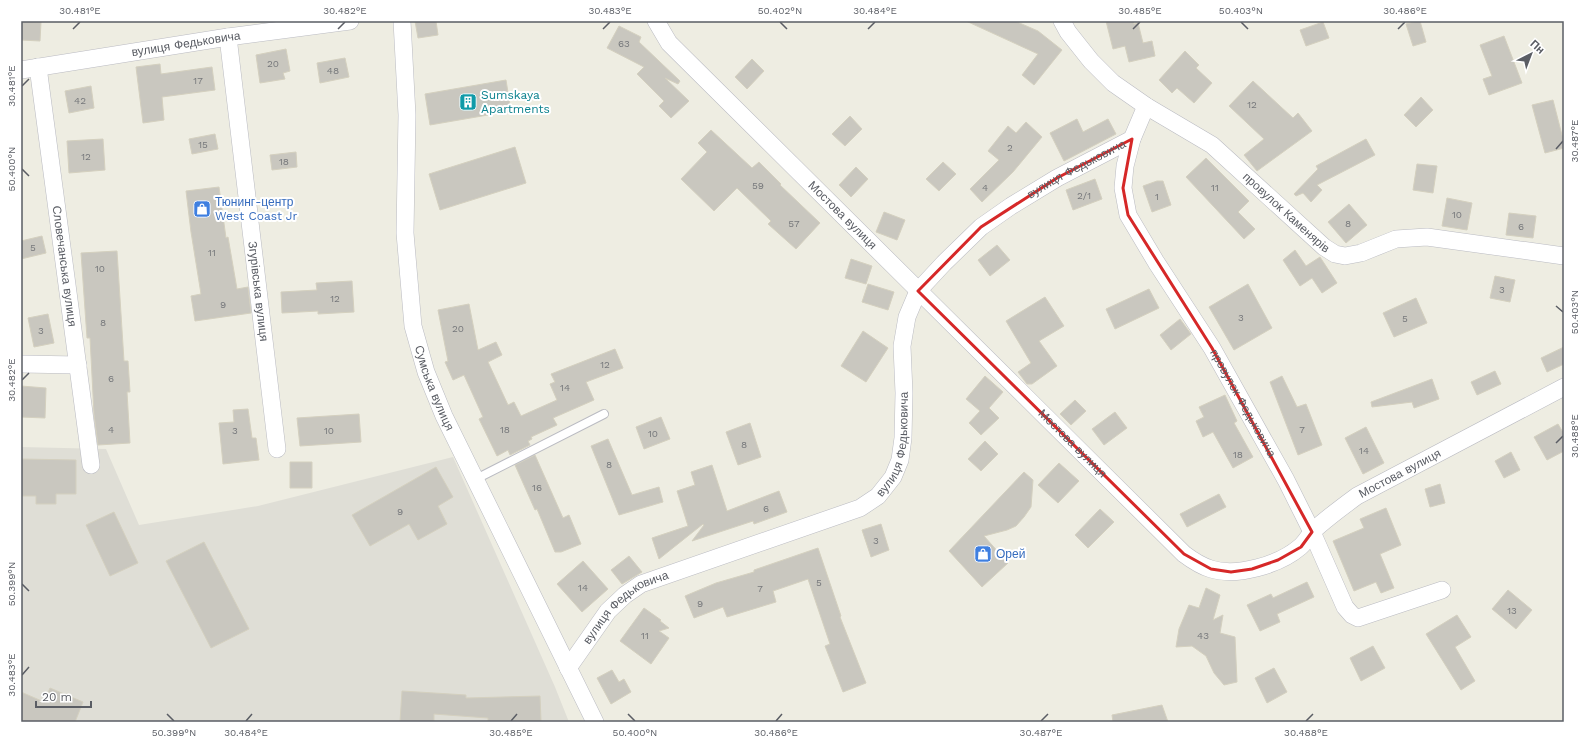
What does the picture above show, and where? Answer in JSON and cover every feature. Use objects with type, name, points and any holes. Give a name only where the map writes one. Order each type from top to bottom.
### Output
[{"type":"street","name":"вулиця Федьковича","points":[[21,70],[228,37],[350,21]]},
{"type":"street","name":"Сумська вулиця","points":[[402,21],[407,115],[405,233],[413,326],[426,372],[444,416],[474,480],[594,722]]},
{"type":"street","name":"Мостова вулиця","points":[[656,21],[669,43],[1184,554],[1196,563],[1211,569],[1231,572],[1252,569],[1278,560],[1301,546],[1312,532],[1357,496],[1564,387]]},
{"type":"street","name":"провулок Каменярів","points":[[1062,21],[1068,32],[1091,61],[1113,83],[1146,106],[1212,145],[1324,247],[1335,254],[1345,256],[1361,253],[1396,239],[1427,237],[1564,256]]},
{"type":"street","name":"Згурівська вулиця","points":[[228,37],[277,449]]},
{"type":"street","name":"Словечанська вулиця","points":[[38,67],[91,464]]},
{"type":"street","name":"провулок Федьковича","points":[[1146,106],[1132,139],[1125,166],[1124,188],[1128,215],[1156,262],[1212,348],[1286,480],[1312,532],[1345,607],[1352,615],[1358,618],[1442,590]]},
{"type":"street","name":"вулиця Федьковича","points":[[568,668],[608,611],[625,595],[641,584],[860,508],[878,496],[893,477],[900,460],[903,438],[904,393],[902,346],[907,317],[918,291],[981,227],[1011,206],[1057,178],[1132,139]]},
{"type":"street","points":[[21,364],[78,365]]},
{"type":"lane","points":[[474,480],[604,414]]},
{"type":"highlighted area","points":[[1132,139],[1123,188],[1128,215],[1212,348],[1312,532],[1301,547],[1278,560],[1252,569],[1231,572],[1211,569],[1184,554],[918,291],[981,227],[1057,178]]},
{"type":"shaded area","points":[[21,447],[106,449],[139,525],[258,506],[453,457],[555,687],[569,722],[21,722]]},
{"type":"building","points":[[21,21],[41,22],[40,41],[21,40]]},
{"type":"building","points":[[415,21],[436,21],[438,35],[418,38]]},
{"type":"building","points":[[966,21],[1015,21],[1038,31],[1062,50],[1034,85],[1022,75],[1038,54]]},
{"type":"building","points":[[1106,21],[1133,21],[1134,24],[1138,23],[1143,43],[1152,41],[1155,56],[1129,62],[1125,46],[1113,49]]},
{"type":"building","points":[[1420,21],[1426,42],[1413,46],[1406,24]]},
{"type":"building","points":[[1323,22],[1329,38],[1306,46],[1300,30]]},
{"type":"building","points":[[619,26],[641,37],[639,42],[680,81],[678,84],[665,78],[689,101],[671,118],[659,106],[664,101],[637,74],[644,67],[607,48]]},
{"type":"building","points":[[1504,36],[1522,83],[1489,95],[1483,79],[1492,76],[1480,45]]},
{"type":"building","points":[[286,49],[290,71],[283,73],[285,79],[260,83],[256,55]]},
{"type":"building","points":[[1185,51],[1199,65],[1196,68],[1212,83],[1194,103],[1177,88],[1172,93],[1159,80]]},
{"type":"building","points":[[345,58],[349,77],[320,83],[317,63]]},
{"type":"building","points":[[752,59],[764,71],[747,89],[735,77]]},
{"type":"building","points":[[160,64],[161,74],[212,67],[215,90],[162,97],[164,120],[143,123],[136,67]]},
{"type":"building","name":"Sumskaya Apartments","points":[[506,80],[511,111],[430,125],[425,94]]},
{"type":"building","points":[[1253,81],[1293,118],[1298,113],[1312,131],[1257,171],[1244,155],[1264,139],[1229,106]]},
{"type":"building","points":[[91,86],[94,108],[69,113],[65,91]]},
{"type":"building","points":[[1421,97],[1433,110],[1416,127],[1404,115]]},
{"type":"building","points":[[1553,100],[1564,148],[1545,153],[1532,105]]},
{"type":"building","points":[[850,116],[862,129],[845,146],[832,134]]},
{"type":"building","points":[[1077,119],[1083,132],[1108,119],[1116,134],[1064,161],[1050,133]]},
{"type":"building","points":[[1026,122],[1042,137],[1013,172],[982,202],[970,189],[999,160],[988,151],[1008,126],[1016,133]]},
{"type":"building","points":[[711,130],[752,168],[759,162],[781,184],[780,185],[820,223],[796,249],[768,224],[771,221],[737,188],[714,211],[681,179],[707,152],[698,143]]},
{"type":"building","points":[[215,134],[218,149],[192,154],[189,139]]},
{"type":"building","points":[[103,139],[105,170],[69,173],[67,141]]},
{"type":"building","points":[[1366,139],[1375,155],[1317,185],[1322,190],[1311,202],[1303,193],[1296,196],[1294,194],[1318,169],[1316,166]]},
{"type":"building","points":[[515,147],[526,183],[440,210],[429,174]]},
{"type":"building","points":[[296,152],[297,167],[272,170],[270,155]]},
{"type":"building","points":[[1206,158],[1249,201],[1238,212],[1255,229],[1244,239],[1186,177]]},
{"type":"building","points":[[943,162],[956,174],[939,191],[926,179]]},
{"type":"building","points":[[1417,164],[1437,166],[1433,193],[1413,190]]},
{"type":"building","points":[[856,167],[868,179],[851,197],[839,185]]},
{"type":"building","points":[[1095,179],[1102,199],[1073,210],[1066,190]]},
{"type":"building","points":[[1157,181],[1163,181],[1171,205],[1152,212],[1143,186]]},
{"type":"building","points":[[219,187],[226,238],[228,237],[237,289],[248,287],[251,313],[195,321],[191,296],[201,294],[186,191]]},
{"type":"building","points":[[1447,198],[1472,203],[1467,230],[1442,226]]},
{"type":"building","points":[[1349,204],[1367,225],[1346,243],[1328,222]]},
{"type":"building","points":[[884,212],[905,220],[897,240],[876,232]]},
{"type":"building","points":[[1509,213],[1536,216],[1533,238],[1506,235]]},
{"type":"building","points":[[42,236],[46,253],[21,259],[21,241]]},
{"type":"building","points":[[997,245],[1010,260],[990,276],[978,260]]},
{"type":"building","points":[[1295,250],[1306,266],[1320,257],[1337,283],[1322,293],[1312,278],[1300,286],[1283,260]]},
{"type":"building","points":[[117,251],[124,361],[128,361],[130,392],[127,392],[130,443],[98,445],[94,414],[90,338],[87,338],[81,253]]},
{"type":"building","points":[[851,259],[872,266],[866,284],[845,278]]},
{"type":"building","points":[[1495,276],[1515,280],[1510,302],[1490,298]]},
{"type":"building","points":[[352,281],[354,312],[318,314],[318,311],[282,313],[281,292],[317,290],[316,283]]},
{"type":"building","points":[[868,284],[894,292],[888,310],[862,302]]},
{"type":"building","points":[[1248,284],[1272,328],[1234,350],[1209,307]]},
{"type":"building","points":[[1149,289],[1159,308],[1115,329],[1106,309]]},
{"type":"building","points":[[1045,297],[1064,326],[1039,341],[1057,366],[1032,384],[1027,384],[1018,372],[1031,363],[1006,321]]},
{"type":"building","points":[[1416,298],[1427,323],[1394,337],[1383,313]]},
{"type":"building","points":[[469,304],[478,350],[496,342],[502,355],[488,362],[508,405],[514,402],[521,416],[557,400],[550,384],[555,382],[551,374],[615,349],[623,368],[586,382],[594,400],[553,418],[557,425],[531,437],[532,439],[528,441],[530,445],[510,455],[508,450],[497,456],[479,419],[483,417],[464,375],[453,380],[445,362],[448,361],[438,310]]},
{"type":"building","points":[[48,314],[54,343],[34,347],[28,318]]},
{"type":"building","points":[[1180,319],[1191,334],[1171,350],[1160,335]]},
{"type":"building","points":[[863,331],[888,348],[866,382],[841,366]]},
{"type":"building","points":[[1564,347],[1564,364],[1547,372],[1541,358]]},
{"type":"building","points":[[1495,371],[1501,384],[1477,395],[1471,382]]},
{"type":"building","points":[[985,376],[1003,392],[989,408],[999,418],[981,435],[969,423],[980,411],[966,399]]},
{"type":"building","points":[[1282,376],[1297,407],[1306,404],[1322,445],[1298,455],[1270,382]]},
{"type":"building","points":[[1432,379],[1439,399],[1414,408],[1412,402],[1372,407],[1371,402]]},
{"type":"building","points":[[21,386],[46,388],[45,418],[21,417]]},
{"type":"building","points":[[1225,395],[1237,421],[1234,423],[1253,457],[1233,468],[1213,432],[1203,437],[1196,421],[1204,417],[1199,407]]},
{"type":"building","points":[[1075,400],[1086,411],[1071,425],[1060,414]]},
{"type":"building","points":[[248,409],[252,438],[256,438],[259,460],[223,464],[219,423],[234,422],[233,410]]},
{"type":"building","points":[[1115,412],[1127,428],[1104,445],[1092,429]]},
{"type":"building","points":[[359,414],[361,442],[300,446],[297,418]]},
{"type":"building","points":[[661,417],[670,439],[644,449],[636,427]]},
{"type":"building","points":[[750,423],[761,457],[738,465],[726,432]]},
{"type":"building","points":[[1558,424],[1564,434],[1564,451],[1547,460],[1534,437]]},
{"type":"building","points":[[1366,427],[1384,463],[1363,474],[1345,438]]},
{"type":"building","points":[[608,439],[632,495],[659,487],[663,502],[619,515],[591,446]]},
{"type":"building","points":[[985,441],[998,454],[981,471],[968,459]]},
{"type":"building","points":[[1511,452],[1520,470],[1504,478],[1495,461]]},
{"type":"building","points":[[535,455],[563,518],[569,515],[581,544],[561,552],[555,552],[537,509],[535,510],[515,465]]},
{"type":"building","points":[[21,459],[76,460],[76,494],[56,494],[56,504],[36,504],[36,496],[21,496]]},
{"type":"building","points":[[290,462],[312,462],[312,488],[290,488]]},
{"type":"building","points":[[1059,463],[1079,481],[1058,503],[1038,485]]},
{"type":"building","points":[[712,465],[727,511],[779,491],[787,512],[754,524],[753,521],[692,541],[704,525],[703,524],[659,559],[652,538],[688,526],[677,491],[695,485],[691,472]]},
{"type":"building","points":[[436,467],[453,497],[438,506],[447,524],[418,540],[409,524],[370,546],[352,515]]},
{"type":"building","points":[[1024,472],[1033,480],[1031,507],[1016,526],[984,536],[1008,563],[982,587],[949,551]]},
{"type":"building","points":[[1440,484],[1445,503],[1430,507],[1425,489]]},
{"type":"building","points":[[1219,494],[1226,507],[1187,527],[1180,514]]},
{"type":"building","points":[[1386,508],[1401,545],[1380,554],[1394,588],[1381,593],[1376,582],[1354,591],[1333,541],[1364,528],[1360,519]]},
{"type":"building","points":[[1100,509],[1114,522],[1088,548],[1075,535]]},
{"type":"building","points":[[114,512],[138,563],[110,576],[86,525]]},
{"type":"building","points":[[881,524],[889,550],[871,557],[862,530]]},
{"type":"building","points":[[204,542],[249,629],[211,648],[166,561]]},
{"type":"building","points":[[818,548],[841,616],[840,617],[866,683],[843,692],[825,646],[830,644],[808,579],[773,591],[776,602],[727,617],[723,607],[694,618],[685,596],[716,583],[754,572],[754,570]]},
{"type":"building","points":[[629,556],[642,572],[622,584],[611,570]]},
{"type":"building","points":[[583,561],[608,589],[582,612],[557,584]]},
{"type":"building","points":[[1307,582],[1314,597],[1277,614],[1280,622],[1260,631],[1247,605],[1271,594],[1273,598]]},
{"type":"building","points":[[1206,588],[1220,595],[1213,620],[1223,615],[1220,633],[1235,637],[1237,682],[1224,685],[1214,673],[1206,656],[1192,646],[1176,647],[1179,629],[1189,605],[1199,608]]},
{"type":"building","points":[[1508,590],[1532,610],[1516,629],[1492,609]]},
{"type":"building","points":[[644,608],[661,620],[660,621],[669,628],[659,631],[669,638],[651,664],[620,641]]},
{"type":"building","points":[[1457,615],[1471,637],[1455,647],[1475,681],[1461,690],[1426,634]]},
{"type":"building","points":[[1373,646],[1385,668],[1361,681],[1350,658]]},
{"type":"building","points":[[1274,668],[1287,692],[1267,703],[1255,678]]},
{"type":"building","points":[[612,670],[619,682],[624,679],[631,692],[611,704],[597,678]]},
{"type":"building","points":[[50,688],[83,702],[75,722],[21,722],[21,692],[44,702]]},
{"type":"building","points":[[402,691],[466,695],[466,698],[540,696],[541,721],[488,722],[488,718],[434,714],[434,722],[400,722]]},
{"type":"building","points":[[1162,705],[1168,722],[1113,722],[1112,715]]},
{"type":"place","name":"Sumskaya Apartments","points":[[468,102]]},
{"type":"place","name":"Тюнинг-центр West Coast Jr","points":[[202,209]]},
{"type":"place","name":"Орей","points":[[983,554]]}]
